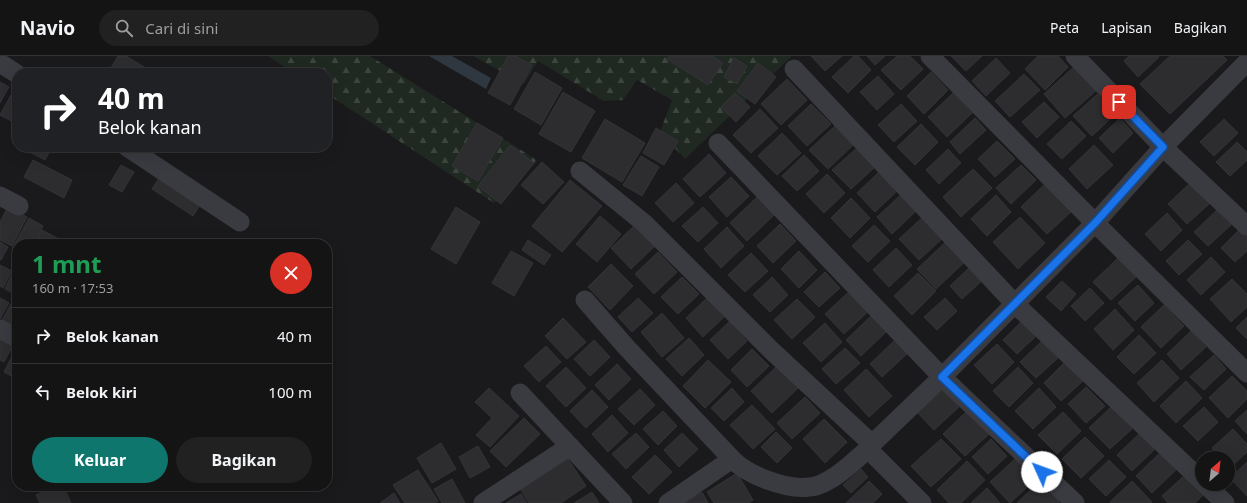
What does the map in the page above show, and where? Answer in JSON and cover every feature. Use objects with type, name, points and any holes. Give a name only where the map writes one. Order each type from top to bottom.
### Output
[{"type":"street","points":[[930,56],[1095,223],[1247,373]]},
{"type":"street","points":[[1075,56],[1163,147],[1247,226]]},
{"type":"street","points":[[0,63],[12,71]]},
{"type":"street","points":[[585,300],[627,348],[739,467],[769,480],[792,486],[809,487],[829,480],[870,447],[1015,304],[1095,223],[1163,147],[1242,64]]},
{"type":"street","points":[[794,69],[1015,304],[1195,474]]},
{"type":"street","points":[[718,143],[942,377],[1076,503]]},
{"type":"street","points":[[135,152],[240,222]]},
{"type":"street","points":[[580,171],[644,223],[870,447],[922,503]]},
{"type":"street","points":[[0,196],[19,206]]},
{"type":"street","points":[[0,329],[12,335]]},
{"type":"street","points":[[520,393],[623,503]]},
{"type":"street","points":[[483,503],[570,446]]},
{"type":"street","points":[[668,503],[732,459]]},
{"type":"street","points":[[1212,491],[1225,503]]},
{"type":"green space","points":[[268,56],[370,56],[537,160],[494,203],[332,97],[332,68],[286,68]]},
{"type":"green space","points":[[473,56],[792,56],[685,159],[660,132],[672,100],[637,80],[623,100],[604,101],[538,61],[524,84]]},
{"type":"shaded area","points":[[429,56],[452,56],[491,78],[486,89]]},
{"type":"building","points":[[118,56],[126,56],[146,68],[111,68]]},
{"type":"building","points":[[508,56],[515,56],[532,65],[510,105],[488,93]]},
{"type":"building","points":[[669,56],[712,56],[723,63],[708,85],[667,59]]},
{"type":"building","points":[[811,56],[842,56],[825,71]]},
{"type":"building","points":[[854,56],[858,56],[871,70],[848,93],[832,77]]},
{"type":"building","points":[[867,56],[885,56],[875,65]]},
{"type":"building","points":[[897,56],[910,56],[923,69],[901,90],[881,70]]},
{"type":"building","points":[[951,56],[982,56],[966,71]]},
{"type":"building","points":[[1038,56],[1058,56],[1068,67],[1045,90],[1025,69]]},
{"type":"building","points":[[1129,56],[1159,57],[1138,77],[1124,61]]},
{"type":"building","points":[[1170,56],[1223,56],[1227,60],[1170,114],[1140,84]]},
{"type":"building","points":[[734,58],[747,66],[737,84],[724,77]]},
{"type":"building","points":[[996,58],[1010,73],[986,96],[972,81]]},
{"type":"building","points":[[758,63],[776,77],[755,104],[737,91]]},
{"type":"building","points":[[1076,65],[1098,89],[1065,118],[1044,94]]},
{"type":"building","points":[[535,72],[562,88],[541,125],[514,109]]},
{"type":"building","points":[[931,72],[948,90],[924,114],[907,96]]},
{"type":"building","points":[[1024,74],[1040,90],[1010,117],[995,101]]},
{"type":"building","points":[[878,76],[894,94],[877,110],[860,92]]},
{"type":"building","points":[[787,79],[807,100],[781,125],[761,104]]},
{"type":"building","points":[[0,82],[9,87],[0,103]]},
{"type":"building","points":[[1101,91],[1120,110],[1092,136],[1073,116]]},
{"type":"building","points":[[563,92],[595,111],[571,152],[539,134]]},
{"type":"building","points":[[735,93],[750,107],[736,122],[721,107]]},
{"type":"building","points":[[953,93],[972,113],[947,137],[928,117]]},
{"type":"building","points":[[11,95],[12,96],[12,121],[0,115]]},
{"type":"building","points":[[1044,102],[1059,117],[1037,138],[1022,122]]},
{"type":"building","points":[[811,104],[831,124],[807,146],[788,126]]},
{"type":"building","points":[[901,104],[917,121],[894,142],[878,125]]},
{"type":"building","points":[[760,109],[778,128],[751,153],[733,135]]},
{"type":"building","points":[[975,118],[986,130],[960,154],[950,142]]},
{"type":"building","points":[[1120,118],[1133,133],[1113,153],[1099,138]]},
{"type":"building","points":[[605,119],[645,143],[622,182],[582,158]]},
{"type":"building","points":[[1224,119],[1238,133],[1214,156],[1200,142]]},
{"type":"building","points":[[1071,121],[1086,136],[1062,159],[1047,144]]},
{"type":"building","points":[[477,123],[503,138],[478,181],[452,166]]},
{"type":"building","points":[[921,124],[938,142],[915,165],[897,147]]},
{"type":"building","points":[[835,126],[853,145],[828,169],[809,150]]},
{"type":"building","points":[[656,128],[678,141],[664,165],[643,153]]},
{"type":"building","points":[[782,133],[801,153],[777,175],[758,156]]},
{"type":"building","points":[[997,141],[1015,159],[995,177],[978,159]]},
{"type":"building","points":[[1237,142],[1247,152],[1247,160],[1230,176],[1216,162]]},
{"type":"building","points":[[510,145],[534,163],[501,204],[478,186]]},
{"type":"building","points":[[1094,145],[1113,165],[1087,189],[1069,169]]},
{"type":"building","points":[[857,148],[875,167],[851,189],[832,170]]},
{"type":"building","points":[[948,149],[961,163],[939,184],[926,170]]},
{"type":"building","points":[[30,152],[49,152],[45,160]]},
{"type":"building","points":[[709,154],[726,173],[700,197],[683,179]]},
{"type":"building","points":[[804,155],[819,171],[797,191],[782,176]]},
{"type":"building","points":[[641,156],[659,167],[642,196],[623,185]]},
{"type":"building","points":[[33,160],[72,180],[64,198],[24,177]]},
{"type":"building","points":[[542,162],[564,182],[543,204],[521,185]]},
{"type":"building","points":[[121,165],[134,172],[122,192],[109,185]]},
{"type":"building","points":[[1021,165],[1036,180],[1011,204],[996,188]]},
{"type":"building","points":[[973,169],[992,188],[961,217],[943,197]]},
{"type":"building","points":[[879,172],[897,191],[875,212],[857,193]]},
{"type":"building","points":[[827,174],[845,193],[824,213],[806,194]]},
{"type":"building","points":[[731,177],[749,196],[727,217],[709,197]]},
{"type":"building","points":[[159,178],[200,205],[193,216],[152,189]]},
{"type":"building","points":[[570,180],[602,206],[562,252],[532,226]]},
{"type":"building","points":[[1047,182],[1073,210],[1047,234],[1021,207]]},
{"type":"building","points":[[1191,182],[1210,203],[1187,224],[1168,204]]},
{"type":"building","points":[[676,183],[694,203],[673,222],[655,203]]},
{"type":"building","points":[[905,191],[920,207],[892,234],[877,217]]},
{"type":"building","points":[[996,195],[1011,212],[987,236],[971,219]]},
{"type":"building","points":[[757,197],[774,215],[747,241],[730,223]]},
{"type":"building","points":[[851,198],[870,218],[850,238],[831,218]]},
{"type":"building","points":[[8,207],[27,217],[16,239],[12,239],[12,246],[0,240],[0,222]]},
{"type":"building","points":[[456,207],[480,222],[456,264],[431,249]]},
{"type":"building","points":[[703,207],[718,223],[698,242],[682,226]]},
{"type":"building","points":[[1217,210],[1231,225],[1208,246],[1194,232]]},
{"type":"building","points":[[1167,213],[1182,230],[1161,251],[1145,234]]},
{"type":"building","points":[[925,215],[945,236],[919,260],[899,239]]},
{"type":"building","points":[[600,216],[621,234],[597,262],[576,244]]},
{"type":"building","points":[[1020,217],[1045,243],[1018,269],[993,242]]},
{"type":"building","points":[[29,218],[43,226],[36,239],[17,239]]},
{"type":"building","points":[[780,224],[796,241],[773,263],[757,246]]},
{"type":"building","points":[[635,225],[655,246],[631,269],[611,248]]},
{"type":"building","points":[[874,225],[890,241],[868,262],[852,246]]},
{"type":"building","points":[[727,227],[744,246],[721,268],[704,249]]},
{"type":"building","points":[[1240,229],[1247,236],[1247,251],[1235,262],[1221,248]]},
{"type":"building","points":[[42,230],[57,238],[56,239],[38,239]]},
{"type":"building","points":[[951,237],[970,257],[936,289],[917,269]]},
{"type":"building","points":[[528,240],[551,255],[544,265],[522,250]]},
{"type":"building","points":[[1188,240],[1202,254],[1179,275],[1166,261]]},
{"type":"building","points":[[0,242],[8,247],[1,260],[0,260]]},
{"type":"building","points":[[896,248],[912,265],[889,287],[873,270]]},
{"type":"building","points":[[511,251],[533,263],[514,296],[492,283]]},
{"type":"building","points":[[799,251],[817,270],[799,288],[781,269]]},
{"type":"building","points":[[658,252],[677,272],[654,294],[635,274]]},
{"type":"building","points":[[751,253],[768,271],[745,292],[728,275]]},
{"type":"building","points":[[1211,257],[1225,272],[1201,295],[1187,280]]},
{"type":"building","points":[[1118,258],[1136,277],[1111,300],[1093,282]]},
{"type":"building","points":[[611,264],[633,286],[610,310],[588,287]]},
{"type":"building","points":[[0,265],[12,271],[3,288],[0,286]]},
{"type":"building","points":[[972,265],[985,278],[962,299],[950,286]]},
{"type":"building","points":[[825,272],[840,288],[819,307],[804,292]]},
{"type":"building","points":[[918,273],[936,291],[912,315],[894,296]]},
{"type":"building","points":[[12,274],[12,292],[5,289]]},
{"type":"building","points":[[682,277],[699,294],[678,314],[661,297]]},
{"type":"building","points":[[772,277],[788,295],[770,312],[753,295]]},
{"type":"building","points":[[1232,279],[1247,294],[1247,307],[1231,322],[1210,299]]},
{"type":"building","points":[[1062,281],[1076,294],[1061,311],[1046,297]]},
{"type":"building","points":[[1138,285],[1154,303],[1135,321],[1118,303]]},
{"type":"building","points":[[853,288],[872,308],[844,334],[825,314]]},
{"type":"building","points":[[1090,288],[1104,303],[1085,321],[1071,306]]},
{"type":"building","points":[[708,297],[725,316],[703,337],[686,318]]},
{"type":"building","points":[[0,298],[9,303],[0,319]]},
{"type":"building","points":[[638,298],[653,313],[632,332],[618,317]]},
{"type":"building","points":[[945,298],[957,311],[937,330],[924,317]]},
{"type":"building","points":[[797,299],[815,317],[792,339],[774,320]]},
{"type":"building","points":[[11,304],[12,304],[12,330],[0,324]]},
{"type":"building","points":[[1164,305],[1184,326],[1161,348],[1141,327]]},
{"type":"building","points":[[1115,309],[1134,330],[1113,350],[1094,329]]},
{"type":"building","points":[[662,313],[684,338],[662,357],[641,332]]},
{"type":"building","points":[[873,314],[888,330],[861,356],[846,340]]},
{"type":"building","points":[[1247,317],[1247,339],[1236,328]]},
{"type":"building","points":[[563,318],[586,342],[567,359],[545,336]]},
{"type":"building","points":[[1022,321],[1036,336],[1017,354],[1003,340]]},
{"type":"building","points":[[729,322],[747,341],[728,359],[710,340]]},
{"type":"building","points":[[825,323],[842,342],[821,362],[803,343]]},
{"type":"building","points":[[1191,331],[1206,347],[1181,370],[1167,354]]},
{"type":"building","points":[[1139,335],[1156,353],[1134,374],[1117,357]]},
{"type":"building","points":[[0,337],[12,344],[12,347],[4,362],[0,360]]},
{"type":"building","points":[[689,338],[704,355],[682,376],[666,359]]},
{"type":"building","points":[[896,339],[909,352],[882,377],[870,364]]},
{"type":"building","points":[[594,340],[610,357],[590,376],[574,359]]},
{"type":"building","points":[[1043,340],[1059,357],[1036,378],[1020,362]]},
{"type":"building","points":[[997,344],[1014,362],[992,384],[974,365]]},
{"type":"building","points":[[546,346],[561,362],[539,382],[524,366]]},
{"type":"building","points":[[845,348],[860,363],[836,384],[822,369]]},
{"type":"building","points":[[752,349],[769,366],[747,387],[731,370]]},
{"type":"building","points":[[1214,355],[1226,369],[1204,390],[1190,377]]},
{"type":"building","points":[[12,356],[12,376],[4,372]]},
{"type":"building","points":[[708,360],[731,382],[705,408],[683,386]]},
{"type":"building","points":[[1162,360],[1179,378],[1154,402],[1137,383]]},
{"type":"building","points":[[1065,362],[1083,381],[1061,401],[1044,383]]},
{"type":"building","points":[[617,364],[631,379],[609,400],[595,385]]},
{"type":"building","points":[[777,366],[798,388],[772,413],[751,391]]},
{"type":"building","points":[[566,367],[586,388],[566,407],[546,386]]},
{"type":"building","points":[[1018,367],[1033,383],[1009,407],[993,391]]},
{"type":"building","points":[[866,369],[892,396],[869,417],[844,390]]},
{"type":"building","points":[[1232,376],[1247,391],[1247,399],[1228,418],[1209,398]]},
{"type":"building","points":[[1186,381],[1202,398],[1176,423],[1160,406]]},
{"type":"building","points":[[1086,387],[1105,406],[1086,423],[1068,404]]},
{"type":"building","points":[[489,388],[519,416],[490,447],[476,435],[492,418],[475,402]]},
{"type":"building","points":[[732,388],[744,402],[724,421],[711,408]]},
{"type":"building","points":[[940,388],[959,407],[934,430],[916,411]]},
{"type":"building","points":[[1039,388],[1056,407],[1033,429],[1015,411]]},
{"type":"building","points":[[640,389],[655,405],[634,425],[618,409]]},
{"type":"building","points":[[592,390],[608,407],[586,428],[570,411]]},
{"type":"building","points":[[805,397],[820,413],[792,439],[777,423]]},
{"type":"building","points":[[752,405],[775,429],[753,449],[730,425]]},
{"type":"building","points":[[1111,407],[1132,429],[1110,449],[1089,428]]},
{"type":"building","points":[[1204,407],[1218,422],[1198,441],[1183,426]]},
{"type":"building","points":[[1247,410],[1247,434],[1235,421]]},
{"type":"building","points":[[663,411],[677,426],[658,445],[643,429]]},
{"type":"building","points":[[967,411],[989,434],[965,456],[943,434]]},
{"type":"building","points":[[1063,412],[1081,431],[1057,454],[1038,435]]},
{"type":"building","points":[[612,415],[628,433],[608,452],[592,434]]},
{"type":"building","points":[[524,418],[540,434],[506,467],[490,451]]},
{"type":"building","points":[[824,419],[847,442],[825,463],[803,439]]},
{"type":"building","points":[[1233,429],[1247,444],[1247,452],[1235,463],[1235,451],[1215,451],[1212,448]]},
{"type":"building","points":[[776,432],[792,448],[777,463],[761,447]]},
{"type":"building","points":[[636,433],[649,447],[626,469],[612,454]]},
{"type":"building","points":[[682,433],[698,449],[679,467],[664,450]]},
{"type":"building","points":[[1140,433],[1155,449],[1132,471],[1117,455]]},
{"type":"building","points":[[1085,437],[1104,456],[1081,478],[1062,459]]},
{"type":"building","points":[[941,439],[961,459],[931,487],[911,466]]},
{"type":"building","points":[[991,439],[1007,456],[988,474],[972,457]]},
{"type":"building","points":[[441,443],[456,469],[432,483],[417,458]]},
{"type":"building","points":[[478,446],[490,467],[470,478],[459,457]]},
{"type":"building","points":[[1164,449],[1180,466],[1152,493],[1136,476]]},
{"type":"building","points":[[655,455],[672,472],[649,494],[632,477]]},
{"type":"building","points":[[566,456],[586,486],[561,503],[529,503],[519,487]]},
{"type":"building","points":[[1016,458],[1036,479],[1010,503],[990,482]]},
{"type":"building","points":[[1109,460],[1126,477],[1106,496],[1089,479]]},
{"type":"building","points":[[967,461],[985,480],[961,503],[949,503],[937,490]]},
{"type":"building","points":[[1247,462],[1247,496],[1235,483],[1235,473]]},
{"type":"building","points":[[861,469],[868,477],[851,493],[843,485]]},
{"type":"building","points":[[418,470],[438,501],[435,503],[405,503],[393,485]]},
{"type":"building","points":[[737,473],[753,500],[749,503],[714,503],[707,492]]},
{"type":"building","points":[[1185,475],[1195,485],[1195,491],[1201,491],[1204,494],[1195,503],[1168,503],[1162,496]]},
{"type":"building","points":[[452,479],[465,503],[442,503],[434,489]]},
{"type":"building","points":[[1041,480],[1061,501],[1058,503],[1017,503]]},
{"type":"building","points":[[869,481],[882,494],[873,503],[846,503]]},
{"type":"building","points":[[1132,481],[1152,502],[1110,502]]},
{"type":"building","points":[[987,488],[1000,503],[971,503]]},
{"type":"building","points":[[44,491],[65,491],[71,503],[40,503],[36,495]]},
{"type":"building","points":[[592,492],[599,503],[574,503]]},
{"type":"building","points":[[702,492],[708,503],[684,503]]},
{"type":"building","points":[[394,493],[400,503],[380,503]]},
{"type":"building","points":[[521,494],[527,503],[506,503]]},
{"type":"route","points":[[1042,472],[942,377],[1095,223],[1163,147],[1119,102]]}]
